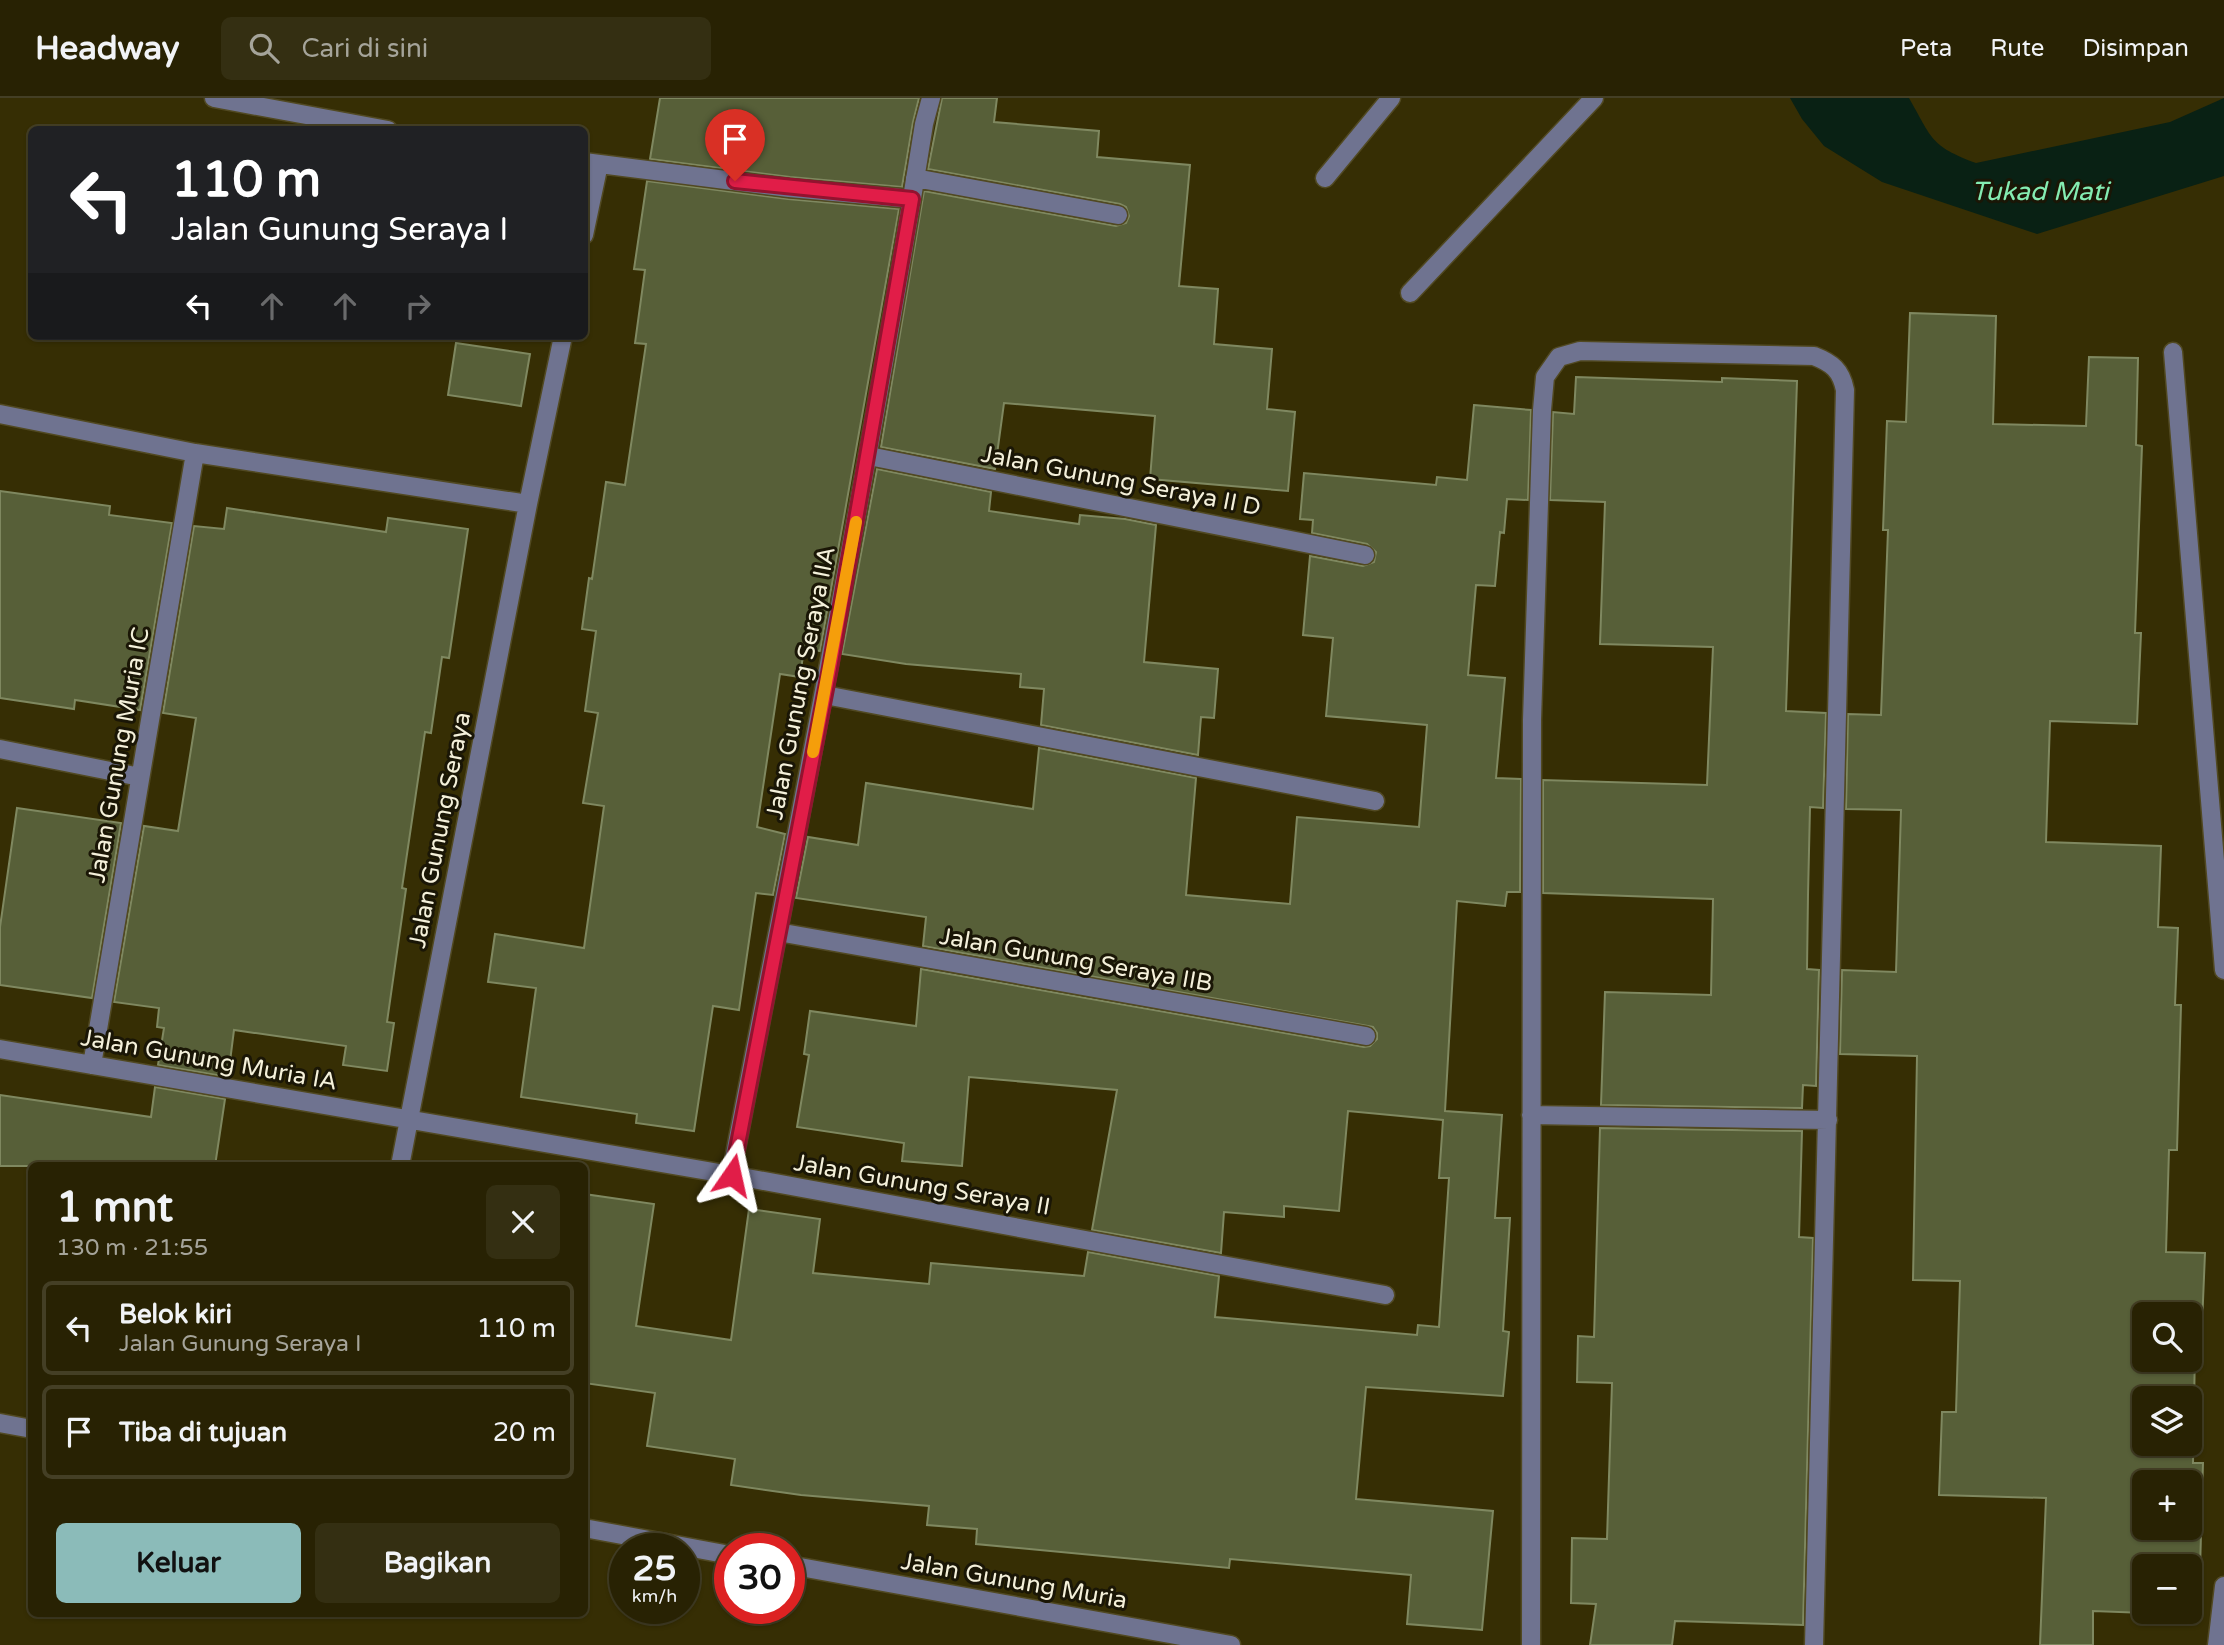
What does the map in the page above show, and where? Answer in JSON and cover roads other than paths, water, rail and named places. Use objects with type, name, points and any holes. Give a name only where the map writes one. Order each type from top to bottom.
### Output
[{"type":"street","points":[[214,98],[366,126]]},
{"type":"street","name":"Jalan Gunung Seraya IIA","points":[[732,1175],[825,695],[869,456],[924,124],[931,98]]},
{"type":"street","points":[[1325,178],[1391,98]]},
{"type":"street","points":[[1410,293],[1594,98]]},
{"type":"street","points":[[588,199],[592,163],[789,188],[912,199]]},
{"type":"street","points":[[915,178],[1118,215]]},
{"type":"street","name":"Jalan Gunung Seraya","points":[[401,1162],[562,340]]},
{"type":"street","points":[[1531,1645],[1532,720],[1542,410],[1545,377],[1559,357],[1580,351],[1814,356],[1828,362],[1842,374],[1845,390],[1814,1645]]},
{"type":"street","points":[[2173,352],[2224,970]]},
{"type":"street","points":[[0,414],[195,453],[528,504]]},
{"type":"street","name":"Jalan Gunung Muria IC","points":[[92,1065],[195,453]]},
{"type":"street","name":"Jalan Gunung Seraya II D","points":[[869,456],[1365,555]]},
{"type":"street","points":[[825,695],[1375,801]]},
{"type":"street","points":[[0,749],[140,777]]},
{"type":"street","name":"Jalan Gunung Seraya IIB","points":[[778,932],[1366,1036]]},
{"type":"street","name":"Jalan Gunung Muria IA","points":[[0,1049],[409,1120]]},
{"type":"street","points":[[1531,1115],[1828,1120]]},
{"type":"street","name":"Jalan Gunung Seraya II","points":[[409,1120],[732,1175],[1385,1295]]},
{"type":"street","points":[[0,1423],[28,1428]]},
{"type":"street","points":[[588,1529],[714,1552]]},
{"type":"street","name":"Jalan Gunung Muria","points":[[805,1568],[1231,1645]]},
{"type":"street","points":[[2217,1645],[2224,1586]]},
{"type":"water","name":"Tukad Mati","points":[[1790,98],[1909,98],[1928,132],[1941,146],[1976,163],[2170,122],[2224,98],[2224,176],[2037,234],[1882,182],[1824,146],[1802,119]]}]
